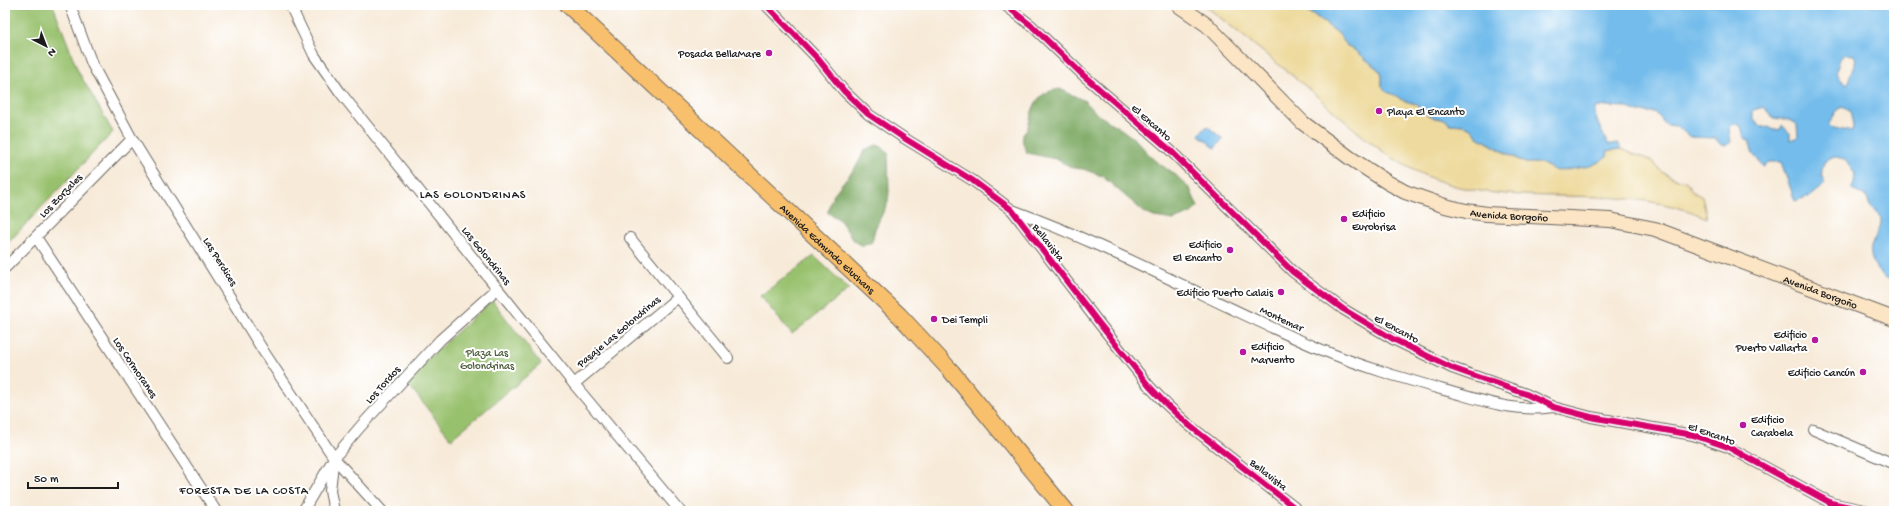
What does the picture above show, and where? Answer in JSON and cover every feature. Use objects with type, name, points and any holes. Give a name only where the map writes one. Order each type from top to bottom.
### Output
[{"type":"main road","name":"Avenida Edmundo Eluchans","points":[[568,5],[895,310],[951,371],[1066,511]]},
{"type":"main road","name":"Avenida Borgoño","points":[[1178,5],[1207,25],[1304,123],[1350,158],[1387,182],[1406,192],[1438,204],[1466,211],[1494,214],[1610,220],[1655,229],[1894,319]]},
{"type":"street","name":"Las Perdices","points":[[70,5],[92,64],[132,139],[264,352],[334,458],[382,511]]},
{"type":"street","name":"Las Golondrinas","points":[[290,5],[314,55],[340,92],[574,384],[680,511]]},
{"type":"street","name":"Bellavista","points":[[766,5],[818,59],[844,91],[868,114],[972,180],[1012,210],[1098,322],[1149,386],[1167,405],[1190,426],[1299,511]]},
{"type":"street","name":"El Encanto","points":[[1005,5],[1032,26],[1083,75],[1170,150],[1293,272],[1343,309],[1393,339],[1452,368],[1526,394],[1553,407],[1591,417],[1693,435],[1728,447],[1831,503],[1869,511]]},
{"type":"street","name":"Los Zorzales","points":[[5,268],[132,139]]},
{"type":"street","name":"Montemar","points":[[1012,210],[1060,227],[1336,355],[1395,377],[1510,408],[1535,410],[1553,407]]},
{"type":"street","name":"Los Cormoranes","points":[[36,237],[216,511]]},
{"type":"street","name":"Pasaje Las Golondrinas","points":[[630,238],[728,358]]},
{"type":"street","name":"Los Tordos","points":[[303,511],[334,458],[413,368],[498,288]]},
{"type":"street","name":"Pasaje Las Golondrinas","points":[[574,384],[678,297]]},
{"type":"street","points":[[1814,430],[1894,464]]},
{"type":"street","points":[[334,458],[330,491],[334,511]]},
{"type":"street","points":[[1831,503],[1840,511]]},
{"type":"green space","points":[[5,5],[53,5],[78,71],[113,132],[5,246]]},
{"type":"green space","points":[[1060,89],[1085,101],[1097,114],[1136,140],[1154,160],[1177,176],[1190,189],[1198,207],[1191,213],[1174,220],[1154,217],[1145,213],[1102,176],[1083,169],[1073,168],[1056,159],[1027,153],[1022,140],[1028,128],[1036,102],[1045,93]]},
{"type":"green space","points":[[877,145],[882,147],[888,153],[888,202],[875,229],[872,242],[863,246],[855,242],[839,219],[828,213],[829,206],[835,193],[853,171],[864,150]]},
{"type":"green space","points":[[814,256],[849,289],[792,334],[760,296]]},
{"type":"green space","name":"Plaza Las Golondrinas","points":[[492,300],[541,364],[451,439],[405,380]]},
{"type":"sand","name":"Playa El Encanto","points":[[1209,5],[1303,5],[1306,12],[1314,15],[1338,33],[1348,47],[1356,51],[1380,71],[1382,76],[1382,87],[1387,92],[1402,100],[1416,104],[1426,114],[1445,120],[1451,124],[1464,125],[1471,128],[1478,137],[1525,163],[1541,163],[1548,167],[1607,151],[1621,149],[1652,161],[1662,172],[1677,180],[1685,180],[1692,191],[1702,197],[1707,218],[1677,207],[1647,201],[1584,196],[1521,195],[1490,192],[1459,187],[1435,180],[1394,159],[1375,146],[1304,85],[1207,7]]},
{"type":"water","points":[[1303,5],[1894,5],[1894,281],[1884,276],[1876,268],[1872,258],[1871,247],[1879,230],[1881,218],[1870,206],[1866,196],[1851,188],[1854,183],[1855,174],[1845,160],[1835,157],[1827,160],[1822,167],[1822,176],[1825,184],[1810,196],[1795,201],[1781,162],[1769,162],[1763,166],[1753,154],[1749,140],[1744,138],[1741,126],[1734,123],[1729,128],[1731,142],[1725,146],[1720,144],[1715,138],[1690,137],[1677,126],[1666,125],[1655,112],[1638,112],[1625,107],[1606,106],[1595,108],[1595,115],[1608,144],[1618,144],[1621,149],[1607,151],[1608,155],[1599,162],[1590,166],[1567,170],[1556,171],[1541,163],[1525,163],[1478,137],[1471,128],[1464,125],[1451,124],[1445,120],[1435,118],[1426,114],[1416,104],[1402,100],[1387,92],[1382,87],[1382,76],[1380,71],[1356,51],[1348,47],[1338,33],[1314,15],[1306,12]],"holes":[[[1845,54],[1854,55],[1856,60],[1847,84],[1842,81],[1836,72],[1840,59]],[[1764,107],[1773,118],[1790,120],[1797,125],[1798,137],[1790,140],[1790,133],[1782,125],[1781,129],[1773,130],[1768,127],[1758,125],[1753,118],[1753,110]],[[1842,107],[1850,111],[1853,126],[1852,132],[1830,127],[1829,123],[1837,111]]]},
{"type":"water","points":[[1207,126],[1223,139],[1215,148],[1199,135]]},
{"type":"cycle path","points":[[766,5],[818,59],[844,91],[868,114],[972,180],[1012,210],[1098,322],[1149,386],[1167,405],[1190,426],[1299,511]]},
{"type":"cycle path","points":[[1005,5],[1032,26],[1083,75],[1170,150],[1293,272],[1343,309],[1393,339],[1452,368],[1526,394],[1553,407],[1591,417],[1693,435],[1728,447],[1831,503],[1869,511]]},
{"type":"place","name":"Posada BellaMare","points":[[769,53]]},
{"type":"place","name":"Playa El Encanto","points":[[1379,111]]},
{"type":"place","name":"Edificio Eurobrisa","points":[[1344,219]]},
{"type":"place","name":"Edificio El Encanto","points":[[1230,250]]},
{"type":"place","name":"Edificio Puerto Calais","points":[[1281,292]]},
{"type":"place","name":"Dei Templi","points":[[934,319]]},
{"type":"place","name":"Edificio Puerto Vallarta","points":[[1815,340]]},
{"type":"place","name":"Edificio Marvento","points":[[1243,352]]},
{"type":"place","name":"Edificio Cancún","points":[[1863,372]]},
{"type":"place","name":"Edificio Carabela","points":[[1743,425]]},
{"type":"district","name":"LAS GOLONDRINAS","points":[[473,194]]},
{"type":"district","name":"FORESTA DE LA COSTA","points":[[244,490]]}]
